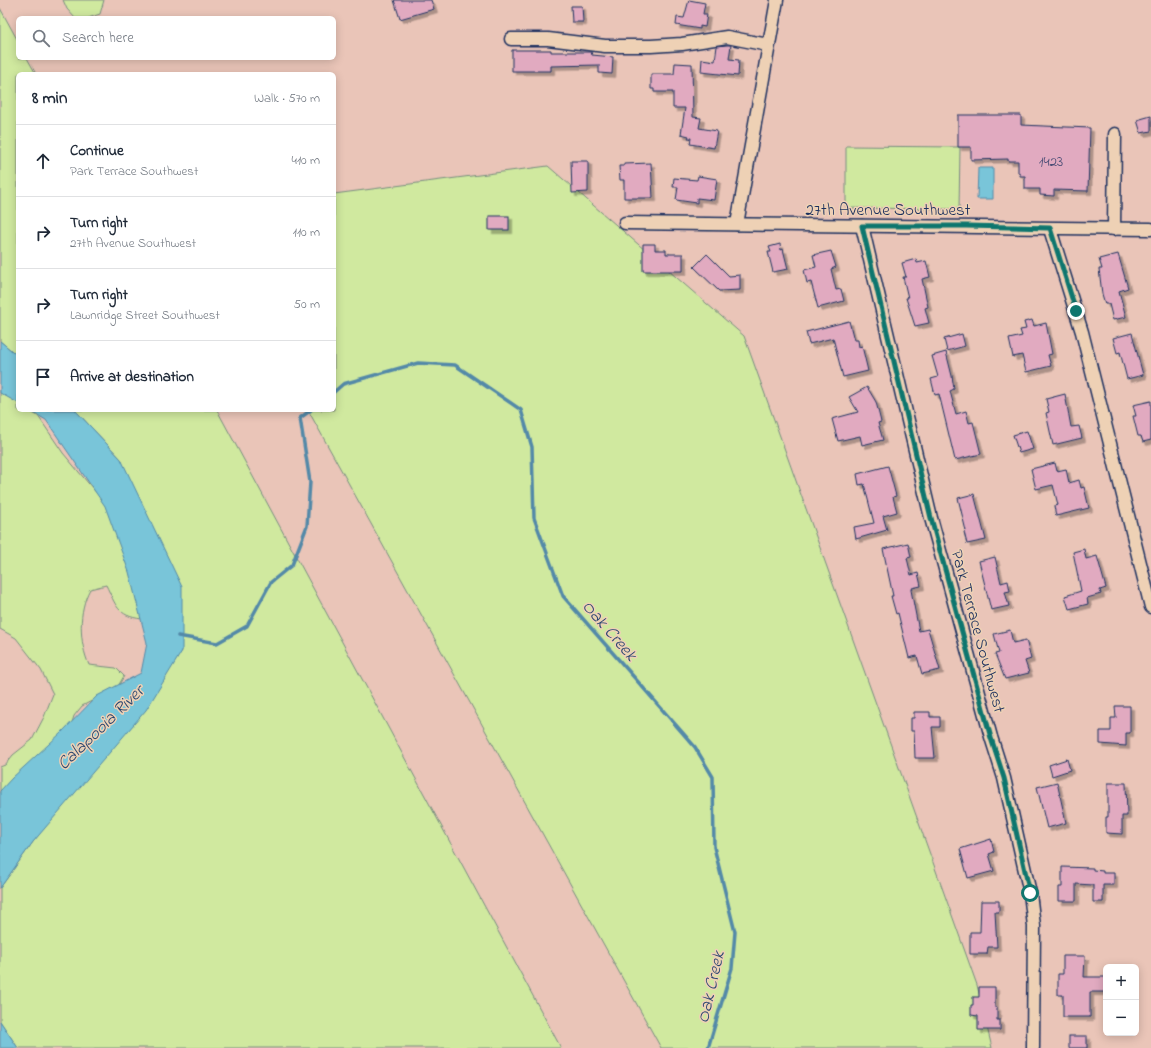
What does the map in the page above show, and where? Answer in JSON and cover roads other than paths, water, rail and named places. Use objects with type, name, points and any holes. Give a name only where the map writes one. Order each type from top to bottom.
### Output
[{"type":"street","points":[[737,224],[777,0]]},
{"type":"street","points":[[511,39],[542,38],[606,46],[643,46],[682,44],[727,37],[768,45]]},
{"type":"street","points":[[1114,229],[1115,134]]},
{"type":"street","name":"27th Avenue Southwest","points":[[625,223],[1151,229]]},
{"type":"street","name":"Park Terrace Southwest","points":[[862,226],[931,518],[991,738],[1004,778],[1030,893],[1034,926],[1033,1048]]},
{"type":"street","points":[[1050,228],[1082,332],[1151,607]]},
{"type":"water","points":[[978,168],[993,168],[993,199],[977,199]]},
{"type":"water","points":[[0,341],[16,354],[16,402],[0,393]]},
{"type":"water","name":"Calapooia River","points":[[32,412],[77,412],[121,459],[182,587],[182,651],[146,710],[33,842],[0,888],[0,791],[61,733],[97,696],[141,673],[147,643],[129,572],[105,506],[46,420]]},
{"type":"water","points":[[0,1021],[18,1048],[0,1048]]},
{"type":"waterway","name":"Oak Creek","points":[[336,390],[343,384],[418,363],[455,365],[521,410],[532,447],[534,518],[563,596],[695,747],[713,777],[714,847],[735,932],[732,968],[708,1048]]},
{"type":"waterway","name":"Oak Creek","points":[[178,636],[217,643],[247,626],[271,582],[292,565],[307,526],[310,482],[300,418],[308,412]]}]
